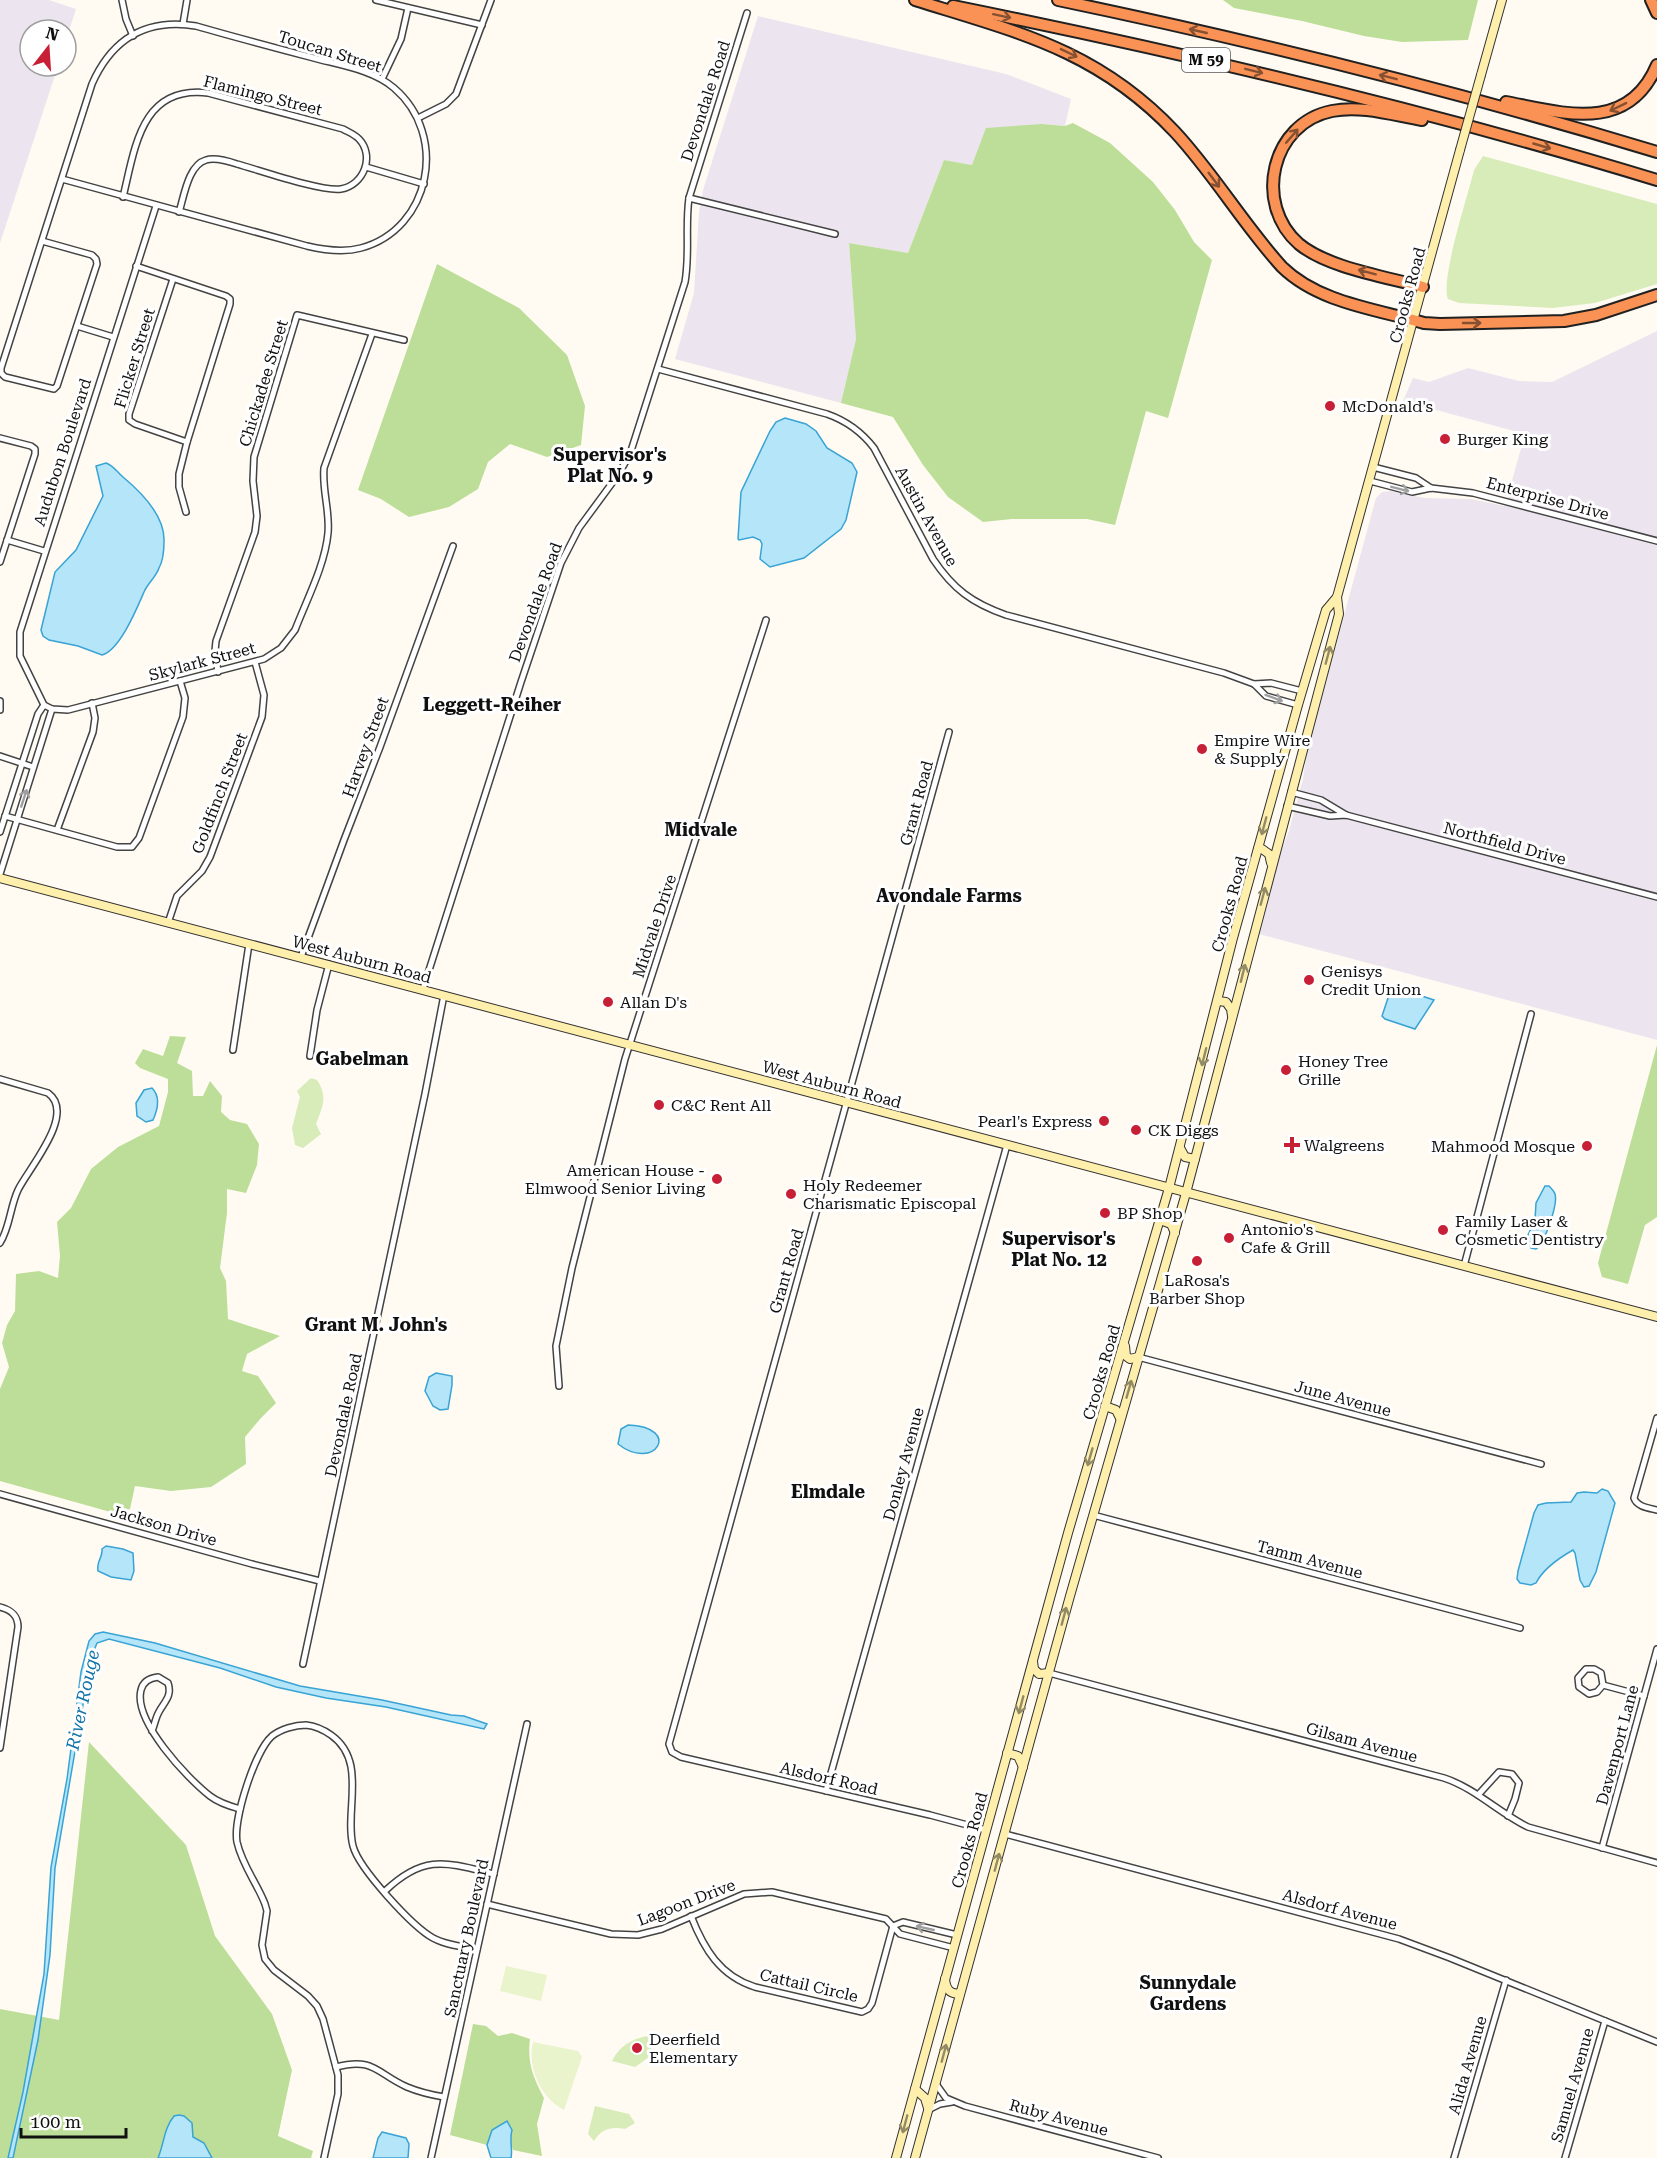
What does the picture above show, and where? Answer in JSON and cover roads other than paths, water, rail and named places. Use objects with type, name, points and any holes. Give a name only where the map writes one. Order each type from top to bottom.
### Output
[{"type":"highway","points":[[915,0],[1041,40],[1102,70],[1141,99],[1176,133],[1273,257],[1291,276],[1309,288],[1328,296],[1432,324],[1550,322],[1596,315],[1657,295]]},
{"type":"highway","name":"M 59","points":[[924,0],[1195,57],[1376,101],[1657,180]]},
{"type":"highway","name":"M 59","points":[[1058,0],[1235,39],[1444,92],[1657,152]]},
{"type":"highway","points":[[1651,0],[1657,13]]},
{"type":"highway","points":[[1444,92],[1564,113],[1598,114],[1615,109],[1636,96],[1647,83],[1657,65]]},
{"type":"highway","points":[[1423,287],[1336,263],[1316,255],[1300,244],[1282,223],[1275,206],[1273,177],[1278,158],[1287,141],[1299,128],[1322,114],[1340,110],[1362,110],[1485,130]]},
{"type":"main road","name":"Crooks Road","points":[[915,2158],[1120,1418],[1186,1193],[1339,614],[1337,597],[1502,0]]},
{"type":"main road","name":"Crooks Road","points":[[896,2158],[1033,1660],[1169,1188],[1302,690],[1326,610],[1337,597]]},
{"type":"main road","points":[[1302,690],[1310,696],[1313,711]]},
{"type":"main road","points":[[1275,786],[1278,801],[1287,806]]},
{"type":"main road","points":[[1258,849],[1269,854],[1272,865]]},
{"type":"main road","name":"West Auburn Road","points":[[0,876],[168,923],[1657,1317]]},
{"type":"main road","points":[[1218,1001],[1229,1005],[1232,1018]]},
{"type":"main road","points":[[1180,1148],[1185,1157],[1195,1159]]},
{"type":"main road","points":[[1160,1220],[1171,1224],[1174,1233]]},
{"type":"main road","points":[[1125,1342],[1126,1356],[1133,1359],[1138,1358]]},
{"type":"main road","points":[[1105,1406],[1116,1410],[1120,1418]]},
{"type":"main road","points":[[1033,1660],[1036,1672],[1042,1675],[1049,1673]]},
{"type":"main road","points":[[1007,1753],[1018,1756],[1023,1768]]},
{"type":"main road","points":[[945,1978],[949,1991],[960,1993]]},
{"type":"main road","points":[[915,2089],[925,2098],[928,2110]]},
{"type":"street","points":[[122,0],[133,36]]},
{"type":"street","points":[[183,24],[187,0]]},
{"type":"street","points":[[376,0],[482,25]]},
{"type":"street","points":[[418,118],[446,104],[456,94],[491,0]]},
{"type":"street","points":[[382,79],[401,39],[408,8]]},
{"type":"street","name":"Devondale Road","points":[[423,989],[520,682],[561,563],[579,528],[626,462],[638,431],[687,270],[689,198],[747,13]]},
{"type":"street","name":"Toucan Street","points":[[183,24],[347,67],[382,79],[403,97],[418,118],[428,158],[424,184],[412,211],[399,227],[368,246],[349,250],[321,249],[62,180],[99,67],[117,46],[133,36],[155,27],[183,24]]},
{"type":"street","name":"Flamingo Street","points":[[123,197],[129,169],[145,120],[171,97],[189,92],[208,93],[343,129],[353,134],[362,144],[366,156],[366,167]]},
{"type":"street","points":[[179,212],[192,173],[204,160],[224,160],[303,182],[339,189],[356,181],[366,167],[424,184]]},
{"type":"street","points":[[42,241],[92,255],[97,264],[57,386],[54,389],[5,377],[1,373],[42,241],[62,180]]},
{"type":"street","points":[[689,198],[835,234]]},
{"type":"street","name":"Audubon Boulevard","points":[[44,705],[24,664],[19,648],[23,621],[156,206]]},
{"type":"street","points":[[135,266],[230,299],[187,442],[178,482],[186,512]]},
{"type":"street","name":"Flicker Street","points":[[173,279],[129,420],[187,442]]},
{"type":"street","name":"Chickadee Street","points":[[218,672],[216,641],[255,532],[257,516],[253,470],[257,446],[297,315],[372,334]]},
{"type":"street","points":[[77,327],[113,337]]},
{"type":"street","points":[[372,334],[404,340]]},
{"type":"street","name":"Skylark Street","points":[[52,709],[68,710],[255,662],[275,653],[292,635],[322,559],[328,530],[324,468],[372,334]]},
{"type":"street","name":"Austin Avenue","points":[[658,369],[827,414],[855,428],[874,448],[942,573],[954,586],[975,602],[1006,615],[1224,673],[1254,684],[1271,683],[1302,690]]},
{"type":"street","points":[[0,438],[35,449],[0,562]]},
{"type":"street","name":"Enterprise Drive","points":[[1374,467],[1416,478],[1431,488]]},
{"type":"street","name":"Enterprise Drive","points":[[1370,481],[1412,492],[1431,488],[1456,490],[1657,541]]},
{"type":"street","points":[[7,540],[44,551]]},
{"type":"street","name":"Harvey Street","points":[[301,957],[453,546]]},
{"type":"street","name":"Midvale Drive","points":[[559,1386],[556,1346],[572,1268],[629,1045],[766,620]]},
{"type":"street","name":"Goldfinch Street","points":[[168,923],[177,896],[202,871],[210,858],[261,717],[264,695],[255,662]]},
{"type":"street","points":[[5,816],[117,847],[126,848],[136,843],[183,717],[185,698],[180,681]]},
{"type":"street","name":"Austin Avenue","points":[[1254,684],[1266,696],[1298,705]]},
{"type":"street","points":[[0,701],[0,710]]},
{"type":"street","points":[[57,830],[93,732],[95,718],[92,703]]},
{"type":"street","points":[[0,832],[38,714],[44,705],[52,709],[0,876]]},
{"type":"street","name":"Grant Road","points":[[670,1749],[669,1740],[949,732]]},
{"type":"street","points":[[0,756],[33,767]]},
{"type":"street","name":"Northfield Drive","points":[[1291,792],[1321,800],[1346,815],[1657,897]]},
{"type":"street","name":"Northfield Drive","points":[[1287,806],[1330,816],[1346,815]]},
{"type":"street","points":[[233,1050],[249,944]]},
{"type":"street","points":[[310,1056],[317,1010],[329,964]]},
{"type":"street","name":"Devondale Road","points":[[303,1664],[423,1106],[444,995]]},
{"type":"street","points":[[1464,1266],[1530,1014]]},
{"type":"street","points":[[0,1079],[51,1094],[56,1102],[57,1110],[47,1143],[18,1191],[6,1232],[0,1243]]},
{"type":"street","name":"Donley Avenue","points":[[826,1791],[1007,1145]]},
{"type":"street","name":"June Avenue","points":[[1138,1358],[1541,1464]]},
{"type":"street","points":[[1657,1418],[1635,1501],[1640,1506],[1657,1510]]},
{"type":"street","name":"Jackson Drive","points":[[0,1494],[320,1581]]},
{"type":"street","name":"Tamm Avenue","points":[[1093,1515],[1520,1628]]},
{"type":"street","points":[[0,1607],[14,1615],[18,1627],[2,1716],[0,1748]]},
{"type":"street","name":"Davenport Lane","points":[[1602,1848],[1657,1649]]},
{"type":"street","points":[[1586,1669],[1594,1669],[1602,1677],[1603,1685],[1593,1694],[1585,1693],[1579,1687],[1578,1678],[1586,1669]]},
{"type":"street","name":"Gilsam Avenue","points":[[1049,1673],[1444,1778],[1462,1785],[1508,1816],[1535,1829],[1657,1863]]},
{"type":"street","points":[[153,1731],[157,1715],[167,1701],[170,1691],[168,1683],[158,1677],[145,1683],[141,1692],[144,1714],[153,1731],[161,1744],[210,1796],[217,1801],[240,1809]]},
{"type":"street","points":[[1603,1685],[1644,1696]]},
{"type":"street","name":"Sanctuary Boulevard","points":[[431,2158],[527,1724]]},
{"type":"street","points":[[324,2158],[339,2081],[323,2019],[317,2006],[308,1996],[274,1970],[265,1959],[262,1945],[267,1911],[263,1897],[243,1859],[237,1841],[240,1809],[261,1750],[272,1737],[279,1732],[298,1726],[313,1726],[328,1733],[340,1743],[351,1766],[352,1835],[355,1852],[366,1870],[427,1934],[445,1943],[477,1950]]},
{"type":"street","name":"Alsdorf Road","points":[[670,1749],[681,1757],[986,1830]]},
{"type":"street","points":[[1478,1795],[1499,1772],[1512,1774],[1519,1783],[1508,1816]]},
{"type":"street","name":"Alsdorf Avenue","points":[[1005,1834],[1372,1931],[1420,1946],[1657,2042]]},
{"type":"street","points":[[385,1891],[409,1871],[429,1864],[449,1864],[494,1874]]},
{"type":"street","name":"Lagoon Drive","points":[[487,1904],[627,1936],[650,1934],[744,1894],[772,1892],[886,1919],[900,1934],[954,1948]]},
{"type":"street","name":"Cattail Circle","points":[[691,1916],[709,1954],[718,1966],[738,1980],[755,1987],[862,2012],[868,2009],[872,2002],[893,1926]]},
{"type":"street","name":"Lagoon Drive","points":[[893,1926],[903,1922],[957,1935]]},
{"type":"street","name":"Alida Avenue","points":[[1454,2158],[1506,1980]]},
{"type":"street","name":"Samuel Avenue","points":[[1565,2158],[1605,2020]]},
{"type":"street","points":[[336,2067],[367,2064],[408,2087],[444,2097]]},
{"type":"street","name":"Ruby Avenue","points":[[936,2084],[943,2095],[954,2102],[1158,2158]]},
{"type":"street","points":[[928,2110],[940,2104],[954,2102]]},
{"type":"water","points":[[785,418],[806,424],[816,431],[827,448],[852,463],[857,472],[846,520],[841,529],[804,558],[770,567],[760,559],[762,544],[760,540],[753,537],[738,539],[741,492],[770,431],[776,422]]},
{"type":"water","points":[[106,463],[113,467],[151,505],[161,523],[164,544],[160,565],[127,628],[109,652],[102,655],[78,646],[49,640],[43,636],[41,630],[55,572],[76,550],[103,496],[96,466]]},
{"type":"water","points":[[1394,987],[1434,1000],[1415,1029],[1382,1016],[1391,989]]},
{"type":"water","points":[[152,1088],[157,1095],[157,1107],[153,1120],[146,1122],[137,1116],[136,1103],[144,1090]]},
{"type":"water","points":[[1545,1186],[1549,1186],[1555,1193],[1555,1206],[1547,1232],[1536,1249],[1531,1248],[1527,1237],[1535,1220],[1536,1203]]},
{"type":"water","points":[[436,1373],[452,1376],[448,1409],[440,1410],[433,1406],[425,1391],[429,1377]]},
{"type":"water","points":[[628,1425],[645,1428],[655,1433],[659,1440],[658,1446],[643,1454],[631,1452],[618,1444],[621,1429]]},
{"type":"water","points":[[1602,1489],[1608,1491],[1615,1503],[1596,1572],[1589,1586],[1584,1587],[1580,1580],[1573,1550],[1557,1560],[1536,1583],[1531,1585],[1520,1583],[1517,1579],[1518,1571],[1538,1505],[1571,1502],[1577,1493],[1597,1493]]},
{"type":"water","points":[[106,1546],[133,1553],[134,1571],[131,1580],[111,1577],[98,1571],[102,1549]]},
{"type":"water","name":"River Rouge","points":[[103,1632],[155,1643],[300,1686],[464,1716],[487,1724],[484,1729],[386,1707],[326,1698],[276,1687],[220,1668],[109,1639],[97,1643],[91,1658],[55,1868],[50,1955],[38,2040],[13,2158],[8,2158],[23,2092],[44,1974],[51,1867],[67,1779],[81,1672],[89,1641],[95,1634]]},
{"type":"water","points":[[179,2115],[192,2123],[193,2137],[204,2143],[212,2158],[158,2158],[168,2126],[174,2116]]},
{"type":"water","points":[[507,2121],[512,2130],[511,2158],[491,2158],[487,2145],[492,2130]]},
{"type":"water","points":[[382,2132],[406,2138],[409,2144],[408,2158],[373,2158],[378,2138]]},
{"type":"place","name":"McDonald's","points":[[1330,406]]},
{"type":"place","name":"Burger King","points":[[1445,439]]},
{"type":"place","name":"Empire Wire & Supply","points":[[1202,749]]},
{"type":"place","name":"Genisys Credit Union","points":[[1309,980]]},
{"type":"place","name":"Allan D's","points":[[608,1002]]},
{"type":"place","name":"Honey Tree Grille","points":[[1286,1070]]},
{"type":"place","name":"C&C Rent All","points":[[659,1105]]},
{"type":"place","name":"Pearl's Express","points":[[1104,1121]]},
{"type":"place","name":"CK Diggs","points":[[1136,1130]]},
{"type":"place","name":"Walgreens","points":[[1292,1145]]},
{"type":"place","name":"Mahmood Mosque","points":[[1587,1146]]},
{"type":"place","name":"American House - Elmwood Senior Living","points":[[717,1179]]},
{"type":"place","name":"Holy Redeemer Charismatic Episcopal","points":[[791,1194]]},
{"type":"place","name":"BP Shop","points":[[1105,1213]]},
{"type":"place","name":"Family Laser & Cosmetic Dentistry","points":[[1443,1230]]},
{"type":"place","name":"Antonio's Cafe & Grill","points":[[1229,1238]]},
{"type":"place","name":"LaRosa's Barber Shop","points":[[1197,1261]]},
{"type":"place","name":"Deerfield Elementary","points":[[637,2048]]},
{"type":"district","name":"Supervisor's Plat No. 9","points":[[610,465]]},
{"type":"district","name":"Leggett-Reiher","points":[[492,705]]},
{"type":"district","name":"Midvale","points":[[701,830]]},
{"type":"district","name":"Avondale Farms","points":[[949,896]]},
{"type":"district","name":"Gabelman","points":[[362,1059]]},
{"type":"district","name":"Supervisor's Plat No. 12","points":[[1059,1249]]},
{"type":"district","name":"Grant M. John's","points":[[376,1325]]},
{"type":"district","name":"Elmdale","points":[[828,1492]]},
{"type":"district","name":"Sunnydale Gardens","points":[[1188,1993]]}]
